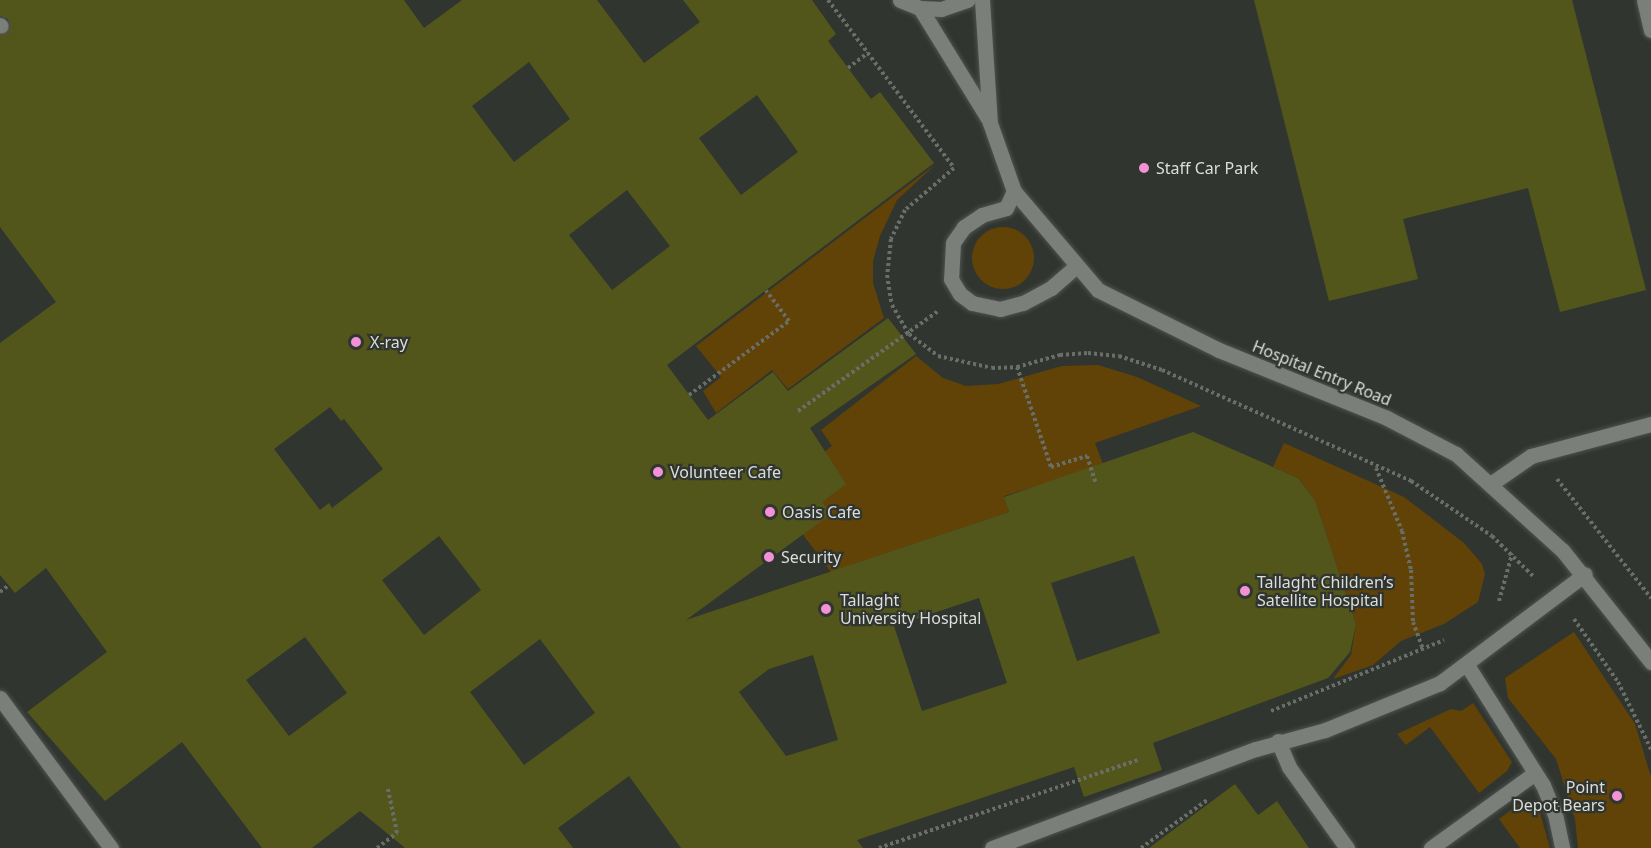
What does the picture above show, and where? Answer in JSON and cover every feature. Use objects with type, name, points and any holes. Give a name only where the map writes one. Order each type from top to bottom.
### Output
[{"type":"lane","points":[[900,0],[920,8],[941,9],[967,0]]},
{"type":"lane","name":"Hospital Entry Road","points":[[982,0],[990,123]]},
{"type":"lane","points":[[1644,0],[1651,30]]},
{"type":"lane","name":"Hospital Entry Road","points":[[920,8],[990,123],[1014,191],[1098,290],[1219,350],[1423,435],[1456,454],[1492,483],[1585,574],[1651,662]]},
{"type":"lane","points":[[1014,191],[1006,207],[982,215],[964,227],[953,243],[951,279],[960,294],[972,303],[1000,309],[1023,303],[1052,288],[1076,266]]},
{"type":"lane","points":[[1492,483],[1531,456],[1651,424]]},
{"type":"lane","points":[[992,848],[1278,741],[1325,730],[1375,712],[1440,683],[1467,665],[1585,574]]},
{"type":"lane","points":[[1467,665],[1535,773],[1551,804],[1562,848]]},
{"type":"lane","points":[[0,698],[111,848]]},
{"type":"lane","points":[[1278,741],[1289,767],[1347,848]]},
{"type":"lane","points":[[1431,848],[1535,773]]},
{"type":"path","points":[[848,68],[868,53]]},
{"type":"path","points":[[689,395],[789,321],[766,291]]},
{"type":"path","points":[[798,411],[960,294]]},
{"type":"path","points":[[1017,368],[1052,466],[1087,456],[1096,484]]},
{"type":"path","points":[[1376,467],[1402,531],[1411,570],[1413,622],[1423,650]]},
{"type":"path","points":[[1553,471],[1560,487],[1609,542],[1651,598]]},
{"type":"path","points":[[1490,607],[1500,600],[1512,554]]},
{"type":"path","points":[[0,592],[9,585]]},
{"type":"path","points":[[1267,712],[1423,650],[1452,634]]},
{"type":"path","points":[[879,848],[1139,759]]},
{"type":"path","points":[[377,848],[398,833],[388,789]]},
{"type":"shaded area","points":[[936,164],[897,200],[880,236],[873,261],[873,283],[884,318],[788,389],[772,370],[716,413],[703,391],[721,377],[696,346]]},
{"type":"shaded area","points":[[1003,227],[1020,232],[1025,236],[1029,241],[1034,258],[1029,275],[1025,280],[1020,284],[1003,289],[986,284],[981,280],[977,275],[972,258],[977,241],[981,236],[986,232]]},
{"type":"shaded area","points":[[916,356],[943,378],[966,386],[998,384],[1062,366],[1098,365],[1137,377],[1201,406],[1095,443],[1109,480],[1062,478],[1004,496],[1009,512],[831,572],[771,492],[832,446],[821,430]]},
{"type":"shaded area","points":[[1284,443],[1404,497],[1464,543],[1482,564],[1485,574],[1478,602],[1444,624],[1401,641],[1373,665],[1333,679],[1351,655],[1356,624],[1315,500],[1298,478],[1273,467]]},
{"type":"shaded area","points":[[1574,632],[1635,724],[1651,777],[1651,848],[1578,848],[1575,819],[1556,759],[1508,698],[1505,678]]},
{"type":"shaded area","points":[[1473,703],[1512,762],[1507,771],[1479,793],[1430,727],[1406,745],[1397,734],[1451,709],[1461,711]]},
{"type":"shaded area","points":[[1524,800],[1537,802],[1550,848],[1520,848],[1499,819]]},
{"type":"building","points":[[0,0],[404,0],[424,28],[462,0],[597,0],[644,63],[700,22],[683,0],[812,0],[836,34],[828,41],[871,99],[880,92],[934,163],[667,365],[708,420],[773,372],[788,391],[888,318],[916,354],[810,428],[846,484],[822,502],[831,514],[686,620],[1009,512],[1004,497],[1193,432],[1298,478],[1315,500],[1356,624],[1350,652],[1328,678],[1153,743],[1162,770],[1084,797],[1074,767],[857,840],[863,848],[681,848],[629,776],[558,828],[573,848],[405,848],[360,811],[312,848],[262,848],[182,742],[105,801],[27,712],[107,652],[46,568],[15,593],[0,575],[0,343],[56,302],[0,227],[0,35],[10,28],[8,19],[0,16]],"holes":[[[529,62],[570,119],[514,162],[472,106]],[[757,95],[798,152],[741,195],[699,138]],[[627,190],[670,246],[612,290],[569,235]],[[330,407],[341,421],[344,419],[383,469],[332,508],[329,503],[320,510],[274,449]],[[439,536],[481,590],[424,635],[382,580]],[[1134,556],[1160,633],[1077,661],[1051,583]],[[979,598],[1007,683],[922,711],[894,626]],[[305,637],[347,693],[289,736],[246,680]],[[540,639],[595,713],[524,765],[470,692]],[[813,655],[838,740],[786,756],[739,692],[769,669]]]},
{"type":"building","points":[[1254,0],[1572,0],[1646,290],[1560,312],[1528,188],[1403,219],[1418,279],[1329,301]]},
{"type":"building","points":[[1235,784],[1258,815],[1277,801],[1309,848],[1149,848]]},
{"type":"place","name":"Staff Car Park","points":[[1144,168]]},
{"type":"place","name":"X-ray","points":[[356,342]]},
{"type":"place","name":"Volunteer Cafe","points":[[658,472]]},
{"type":"place","name":"Oasis Cafe","points":[[770,512]]},
{"type":"place","name":"Security","points":[[769,557]]},
{"type":"place","name":"Tallaght Children’s Satellite Hospital","points":[[1245,591]]},
{"type":"place","name":"Tallaght University Hospital","points":[[826,609]]},
{"type":"place","name":"Point Depot Bears","points":[[1617,796]]}]
